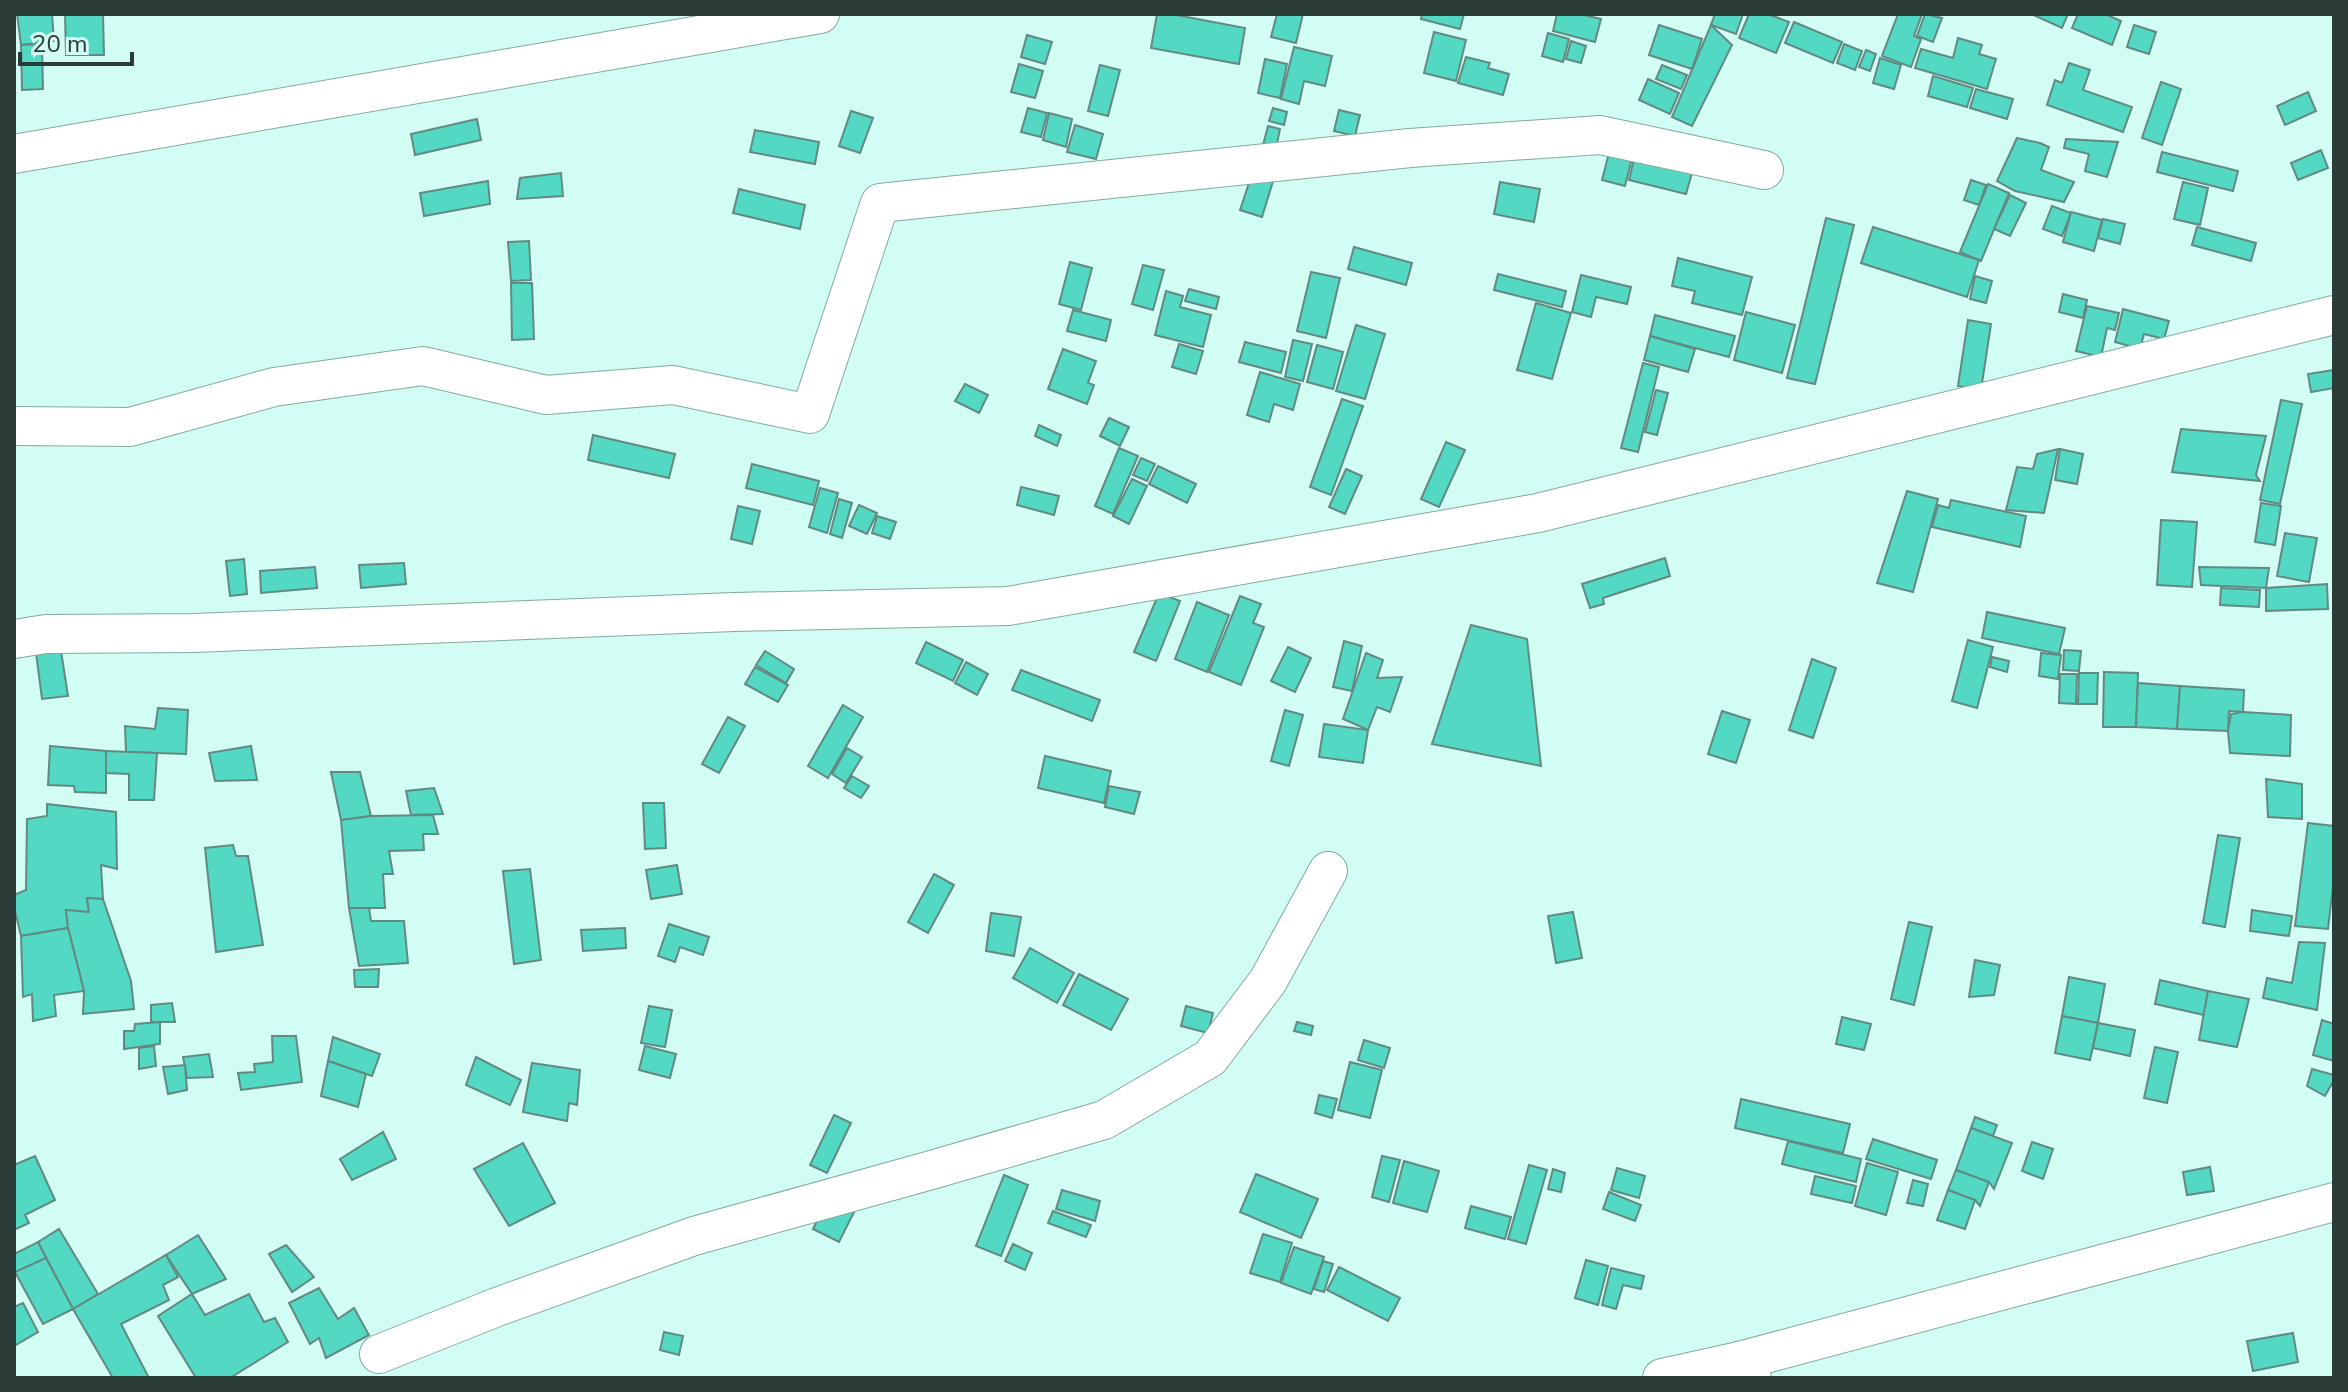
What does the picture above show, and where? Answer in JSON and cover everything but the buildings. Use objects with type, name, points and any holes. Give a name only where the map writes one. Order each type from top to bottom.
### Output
[{"type":"street","points":[[14,154],[820,14]]},
{"type":"street","points":[[14,426],[130,427],[274,387],[423,366],[546,395],[673,385],[810,414],[880,203],[1410,148],[1600,135],[1764,170]]},
{"type":"street","points":[[14,639],[46,634],[194,633],[734,612],[1008,606],[1538,513],[2334,315]]},
{"type":"street","points":[[379,1354],[497,1307],[694,1236],[1104,1120],[1210,1058],[1268,981],[1328,871]]},
{"type":"street","points":[[1662,1378],[1746,1369],[2334,1202]]}]
